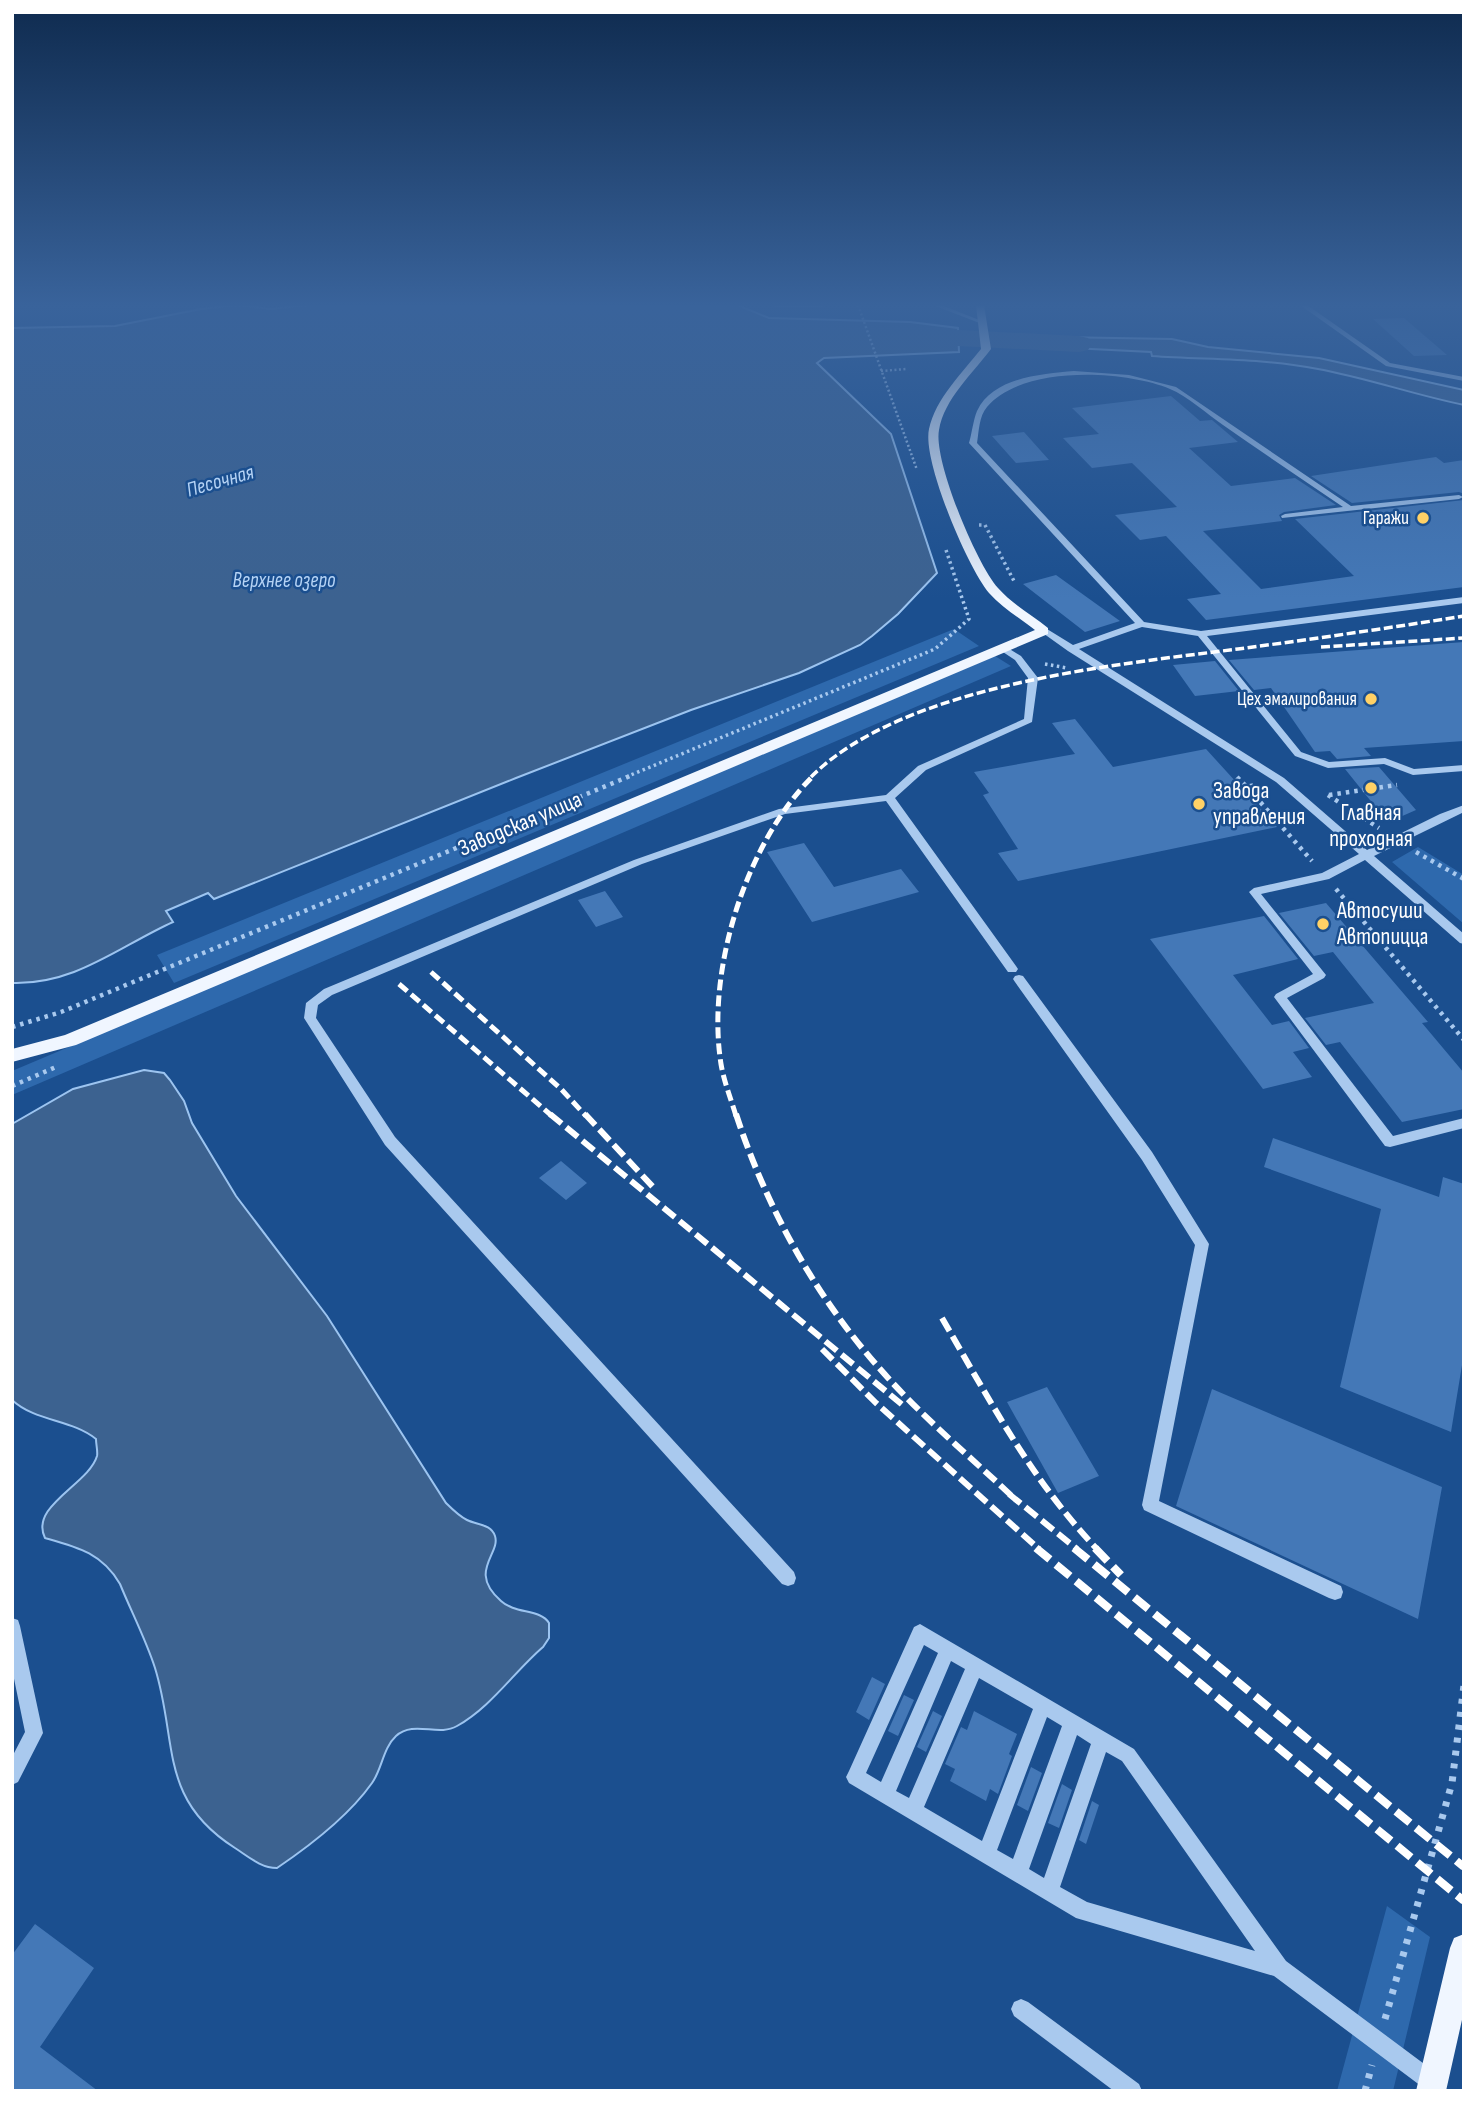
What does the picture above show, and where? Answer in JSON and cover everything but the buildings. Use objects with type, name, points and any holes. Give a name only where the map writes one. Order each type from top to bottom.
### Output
[{"type":"main road","points":[[947,403],[933,432],[942,478],[960,526],[992,589],[1044,631]]},
{"type":"main road","name":"Заводская улица","points":[[12,1056],[70,1040],[1044,631]]},
{"type":"main road","points":[[1432,2086],[1464,1948]]},
{"type":"street","points":[[987,403],[983,407],[973,443],[1141,624]]},
{"type":"street","points":[[1196,403],[1350,509]]},
{"type":"street","points":[[1285,516],[1459,497]]},
{"type":"street","points":[[1071,649],[1141,624],[1201,635],[1464,600]]},
{"type":"street","points":[[1044,631],[1280,780],[1464,940]]},
{"type":"street","points":[[1201,635],[1298,754],[1328,765],[1385,761],[1413,772],[1464,768]]},
{"type":"street","points":[[788,1578],[390,1141],[310,1018],[312,1003],[328,992],[638,862],[783,811],[889,798],[922,768],[1029,720],[1033,678],[1018,658],[1003,648]]},
{"type":"street","points":[[889,798],[1147,1156],[1202,1244],[1150,1505],[1335,1592]]},
{"type":"street","points":[[1464,808],[1325,876],[1254,892],[1320,975],[1280,997],[1390,1142],[1464,1123]]},
{"type":"street","points":[[12,1626],[34,1733],[12,1776]]},
{"type":"street","points":[[1279,1968],[1083,1911],[855,1777],[920,1633],[1128,1755],[1279,1968],[1432,2086]]},
{"type":"street","points":[[885,1794],[948,1649]]},
{"type":"street","points":[[913,1811],[976,1665]]},
{"type":"street","points":[[986,1855],[1043,1705]]},
{"type":"street","points":[[1018,1873],[1072,1723]]},
{"type":"street","points":[[1049,1892],[1102,1739]]},
{"type":"street","points":[[1021,2009],[1132,2091]]},
{"type":"path","points":[[893,403],[919,475]]},
{"type":"path","points":[[12,1027],[61,1013],[935,649],[970,619],[942,538]]},
{"type":"path","points":[[1242,788],[1247,787],[1464,1040]]},
{"type":"path","points":[[1329,795],[1381,787]]},
{"type":"path","points":[[1365,2091],[1451,1783],[1464,1685]]},
{"type":"shaded area","points":[[954,629],[979,646],[174,983],[157,955]]},
{"type":"shaded area","points":[[995,656],[1011,666],[12,1095],[12,1071]]},
{"type":"shaded area","points":[[1418,847],[1464,875],[1464,924],[1392,862]]},
{"type":"shaded area","points":[[1387,1906],[1430,1937],[1393,2091],[1337,2091]]},
{"type":"water","name":"Верхнее озеро","points":[[12,403],[859,403],[891,434],[937,573],[898,614],[860,645],[799,673],[691,710],[214,899],[208,893],[166,911],[173,922],[76,971],[35,982],[12,983]]},
{"type":"water","points":[[144,1070],[164,1073],[170,1080],[184,1101],[192,1123],[236,1196],[327,1316],[446,1503],[464,1518],[493,1532],[496,1543],[486,1572],[491,1590],[507,1605],[540,1615],[549,1623],[549,1638],[543,1647],[492,1699],[469,1718],[450,1729],[410,1729],[396,1736],[388,1746],[372,1783],[352,1807],[316,1840],[277,1868],[260,1864],[235,1848],[210,1829],[193,1810],[175,1767],[155,1668],[113,1573],[88,1553],[45,1538],[42,1526],[45,1516],[52,1505],[92,1466],[97,1456],[96,1439],[86,1432],[32,1413],[12,1400],[12,1124],[73,1089]]},
{"type":"railway","points":[[811,777],[851,746],[899,720],[954,700],[1012,684],[1131,663],[1464,616]]},
{"type":"railway","points":[[1321,647],[1464,638]]},
{"type":"railway","points":[[736,1116],[722,1071],[718,1027],[726,949],[750,872],[768,836],[789,804],[813,776]]},
{"type":"railway","points":[[431,972],[561,1089],[586,1116]]},
{"type":"railway","points":[[399,984],[552,1116]]},
{"type":"railway","points":[[550,1114],[905,1407]]},
{"type":"railway","points":[[585,1114],[654,1188]]},
{"type":"railway","points":[[736,1114],[780,1221],[818,1288],[840,1319],[904,1395],[1013,1497]]},
{"type":"railway","points":[[942,1318],[1032,1467],[1052,1496],[1097,1549]]},
{"type":"railway","points":[[822,1349],[876,1403],[1039,1549]]},
{"type":"railway","points":[[1009,1494],[1013,1497]]},
{"type":"railway","points":[[1013,1497],[1077,1549]]},
{"type":"railway","points":[[1013,1497],[1016,1500]]},
{"type":"railway","points":[[1036,1548],[1464,1901]]},
{"type":"railway","points":[[1074,1548],[1464,1867]]},
{"type":"railway","points":[[1095,1548],[1121,1575]]},
{"type":"place","name":"Гаражи","points":[[1423,518]]},
{"type":"place","name":"Цех эмалирования","points":[[1371,699]]},
{"type":"place","name":"Главная проходная","points":[[1371,788]]},
{"type":"place","name":"Завода управления","points":[[1199,804]]},
{"type":"place","name":"Автосуши Автопицца","points":[[1323,924]]},
{"type":"water label","name":"Песочная","points":[[220,481]]}]
